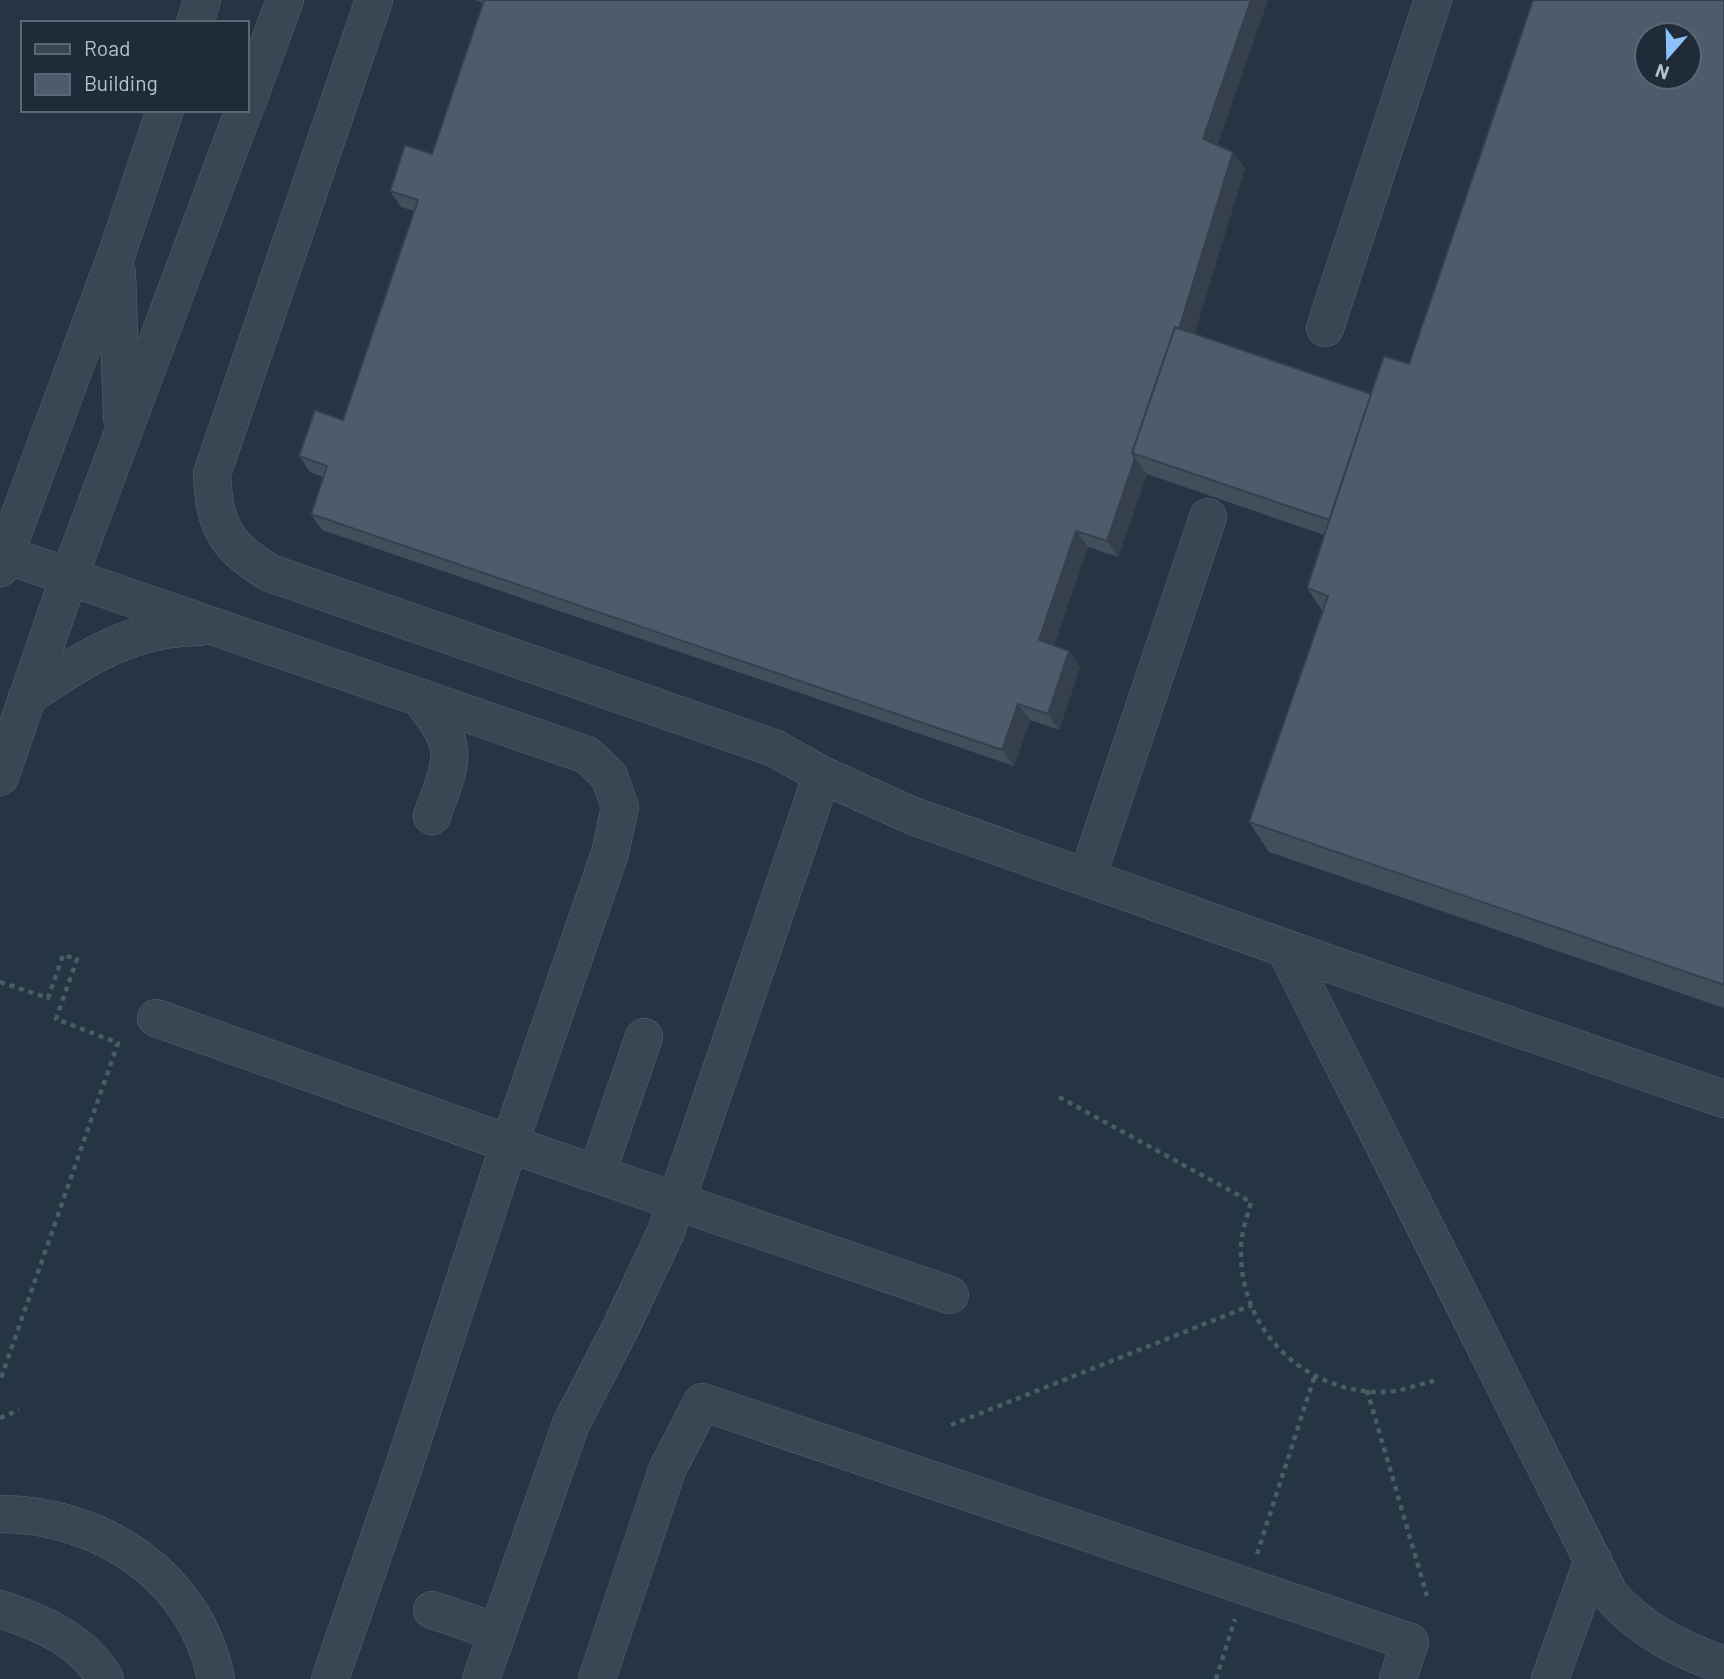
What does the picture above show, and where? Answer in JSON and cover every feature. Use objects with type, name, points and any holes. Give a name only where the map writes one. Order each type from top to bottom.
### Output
[{"type":"street","points":[[196,21],[202,0]]},
{"type":"street","points":[[248,100],[285,0]]},
{"type":"street","points":[[374,0],[212,474],[213,505],[224,533],[243,557],[270,573],[774,748],[822,775],[913,817],[1724,1099]]},
{"type":"street","points":[[1325,328],[1433,0]]},
{"type":"street","points":[[164,112],[116,256],[1,558],[69,577],[587,755],[609,776],[620,807],[603,875],[510,1142],[404,1466],[330,1679]]},
{"type":"street","points":[[0,777],[69,577],[243,112]]},
{"type":"street","points":[[116,256],[122,436]]},
{"type":"street","points":[[1087,878],[1208,517]]},
{"type":"street","points":[[27,697],[84,659],[118,642],[179,627],[214,628]]},
{"type":"street","points":[[420,699],[436,717],[448,742],[450,754],[450,764],[432,816]]},
{"type":"street","points":[[481,1679],[571,1424],[620,1329],[664,1234],[822,775]]},
{"type":"street","points":[[1285,948],[1610,1595],[1628,1615],[1661,1639],[1699,1657],[1724,1665]]},
{"type":"street","points":[[156,1018],[950,1295]]},
{"type":"street","points":[[597,1173],[644,1037]]},
{"type":"street","points":[[597,1679],[667,1470],[702,1402],[1410,1642],[1398,1679]]},
{"type":"street","points":[[0,1514],[30,1514],[62,1520],[118,1544],[144,1562],[169,1586],[189,1612],[202,1636],[216,1679]]},
{"type":"street","points":[[1550,1679],[1593,1560]]},
{"type":"street","points":[[0,1609],[36,1622],[67,1639],[86,1654],[105,1679]]},
{"type":"street","points":[[432,1609],[497,1632]]},
{"type":"path","points":[[0,982],[48,998],[63,955],[77,959],[56,1019],[118,1043],[0,1381]]},
{"type":"path","points":[[1059,1097],[1251,1202],[1240,1248],[1245,1294],[1266,1336],[1300,1368],[1342,1388],[1389,1392],[1434,1381]]},
{"type":"path","points":[[951,1425],[1252,1305]]},
{"type":"path","points":[[1216,1679],[1315,1375]]},
{"type":"path","points":[[1367,1390],[1427,1596]]},
{"type":"path","points":[[0,1418],[19,1410]]},
{"type":"building","points":[[484,0],[1251,0],[1203,139],[1233,152],[1179,329],[1175,327],[1132,453],[1135,458],[1107,541],[1076,531],[1039,640],[1069,651],[1048,714],[1018,704],[1002,750],[311,514],[327,466],[299,456],[315,410],[343,420],[418,200],[390,191],[405,145],[432,154]]},
{"type":"building","points":[[1533,0],[1724,0],[1724,985],[1249,822],[1328,596],[1307,588],[1384,356],[1409,364]]},
{"type":"building","points":[[1175,327],[1371,394],[1329,520],[1132,453]]}]
